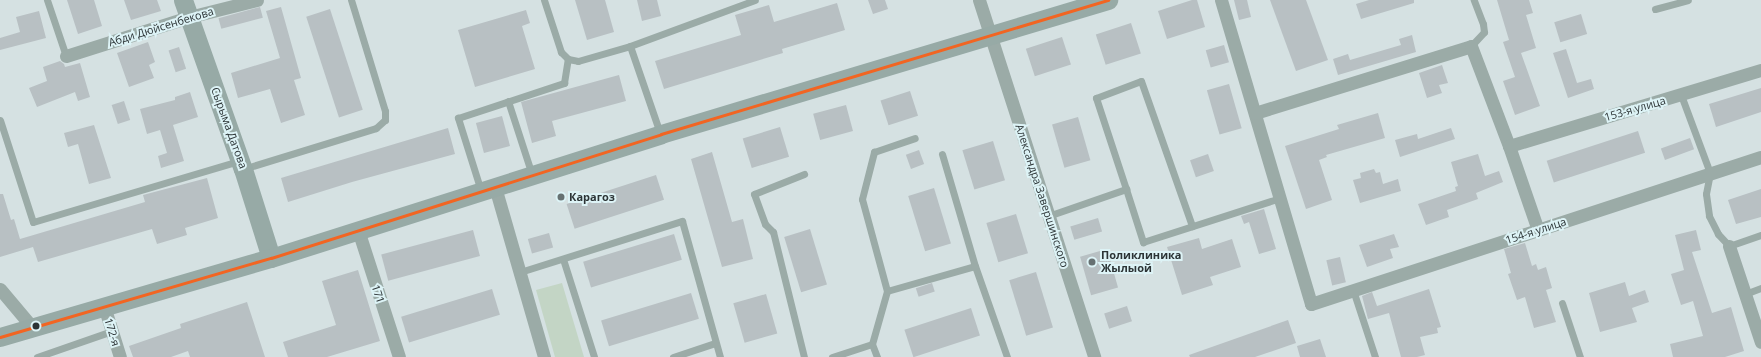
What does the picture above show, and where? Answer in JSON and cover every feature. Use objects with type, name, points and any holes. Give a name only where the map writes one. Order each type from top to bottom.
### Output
[{"type":"street","name":"Абди Дюйсенбекова","points":[[66,56],[186,9],[258,0]]},
{"type":"street","name":"Александра Завершинского","points":[[979,0],[989,36],[1094,357]]},
{"type":"street","points":[[0,337],[271,258],[661,134],[1108,0]]},
{"type":"street","points":[[1221,0],[1280,198]]},
{"type":"street","name":"Сырыма Датова","points":[[186,9],[242,164],[271,258]]},
{"type":"street","points":[[1255,113],[1471,46],[1509,146],[1538,230]]},
{"type":"street","name":"153-я улица","points":[[1509,146],[1761,70]]},
{"type":"street","name":"154-я улица","points":[[1280,198],[1311,304],[1761,157]]},
{"type":"street","points":[[488,189],[520,272],[544,357]]},
{"type":"street","name":"171","points":[[358,230],[399,357]]},
{"type":"street","points":[[1729,246],[1761,342]]},
{"type":"street","points":[[0,289],[32,327]]},
{"type":"street","name":"172-я","points":[[104,306],[120,357]]},
{"type":"lane","points":[[47,0],[66,56]]},
{"type":"lane","points":[[0,120],[33,222],[376,128],[385,120],[385,111],[351,0]]},
{"type":"lane","points":[[544,0],[561,52],[568,60],[578,61],[630,46],[756,0]]},
{"type":"lane","points":[[1471,46],[1484,32],[1483,24],[1474,0]]},
{"type":"lane","points":[[1656,9],[1688,0]]},
{"type":"lane","points":[[630,46],[661,134]]},
{"type":"lane","points":[[488,189],[458,118],[564,83],[568,60]]},
{"type":"lane","points":[[1192,226],[1141,81],[1096,98],[1143,242],[1280,198]]},
{"type":"lane","points":[[1681,95],[1710,174],[1706,194],[1709,216],[1718,234],[1729,246],[1761,235]]},
{"type":"lane","points":[[508,101],[532,175]]},
{"type":"lane","points":[[877,357],[872,344],[887,291],[862,199],[874,152],[915,138]]},
{"type":"lane","points":[[942,154],[975,266],[1007,357]]},
{"type":"lane","points":[[804,174],[754,194],[765,224],[773,232],[804,357]]},
{"type":"lane","points":[[1048,216],[1126,189]]},
{"type":"lane","points":[[520,272],[682,221],[720,357]]},
{"type":"lane","points":[[563,259],[594,357]]},
{"type":"lane","points":[[887,291],[975,266]]},
{"type":"lane","points":[[1745,294],[1761,288]]},
{"type":"lane","points":[[1353,290],[1375,357]]},
{"type":"lane","points":[[1562,303],[1580,357]]},
{"type":"lane","points":[[36,357],[112,331]]},
{"type":"lane","points":[[673,357],[715,343]]},
{"type":"lane","points":[[832,357],[872,344]]},
{"type":"green space","points":[[562,283],[584,357],[555,357],[536,290]]},
{"type":"building","points":[[67,0],[94,0],[102,26],[78,34]]},
{"type":"building","points":[[124,0],[157,0],[161,11],[131,20]]},
{"type":"building","points":[[575,0],[605,0],[614,32],[587,40]]},
{"type":"building","points":[[637,0],[657,0],[661,16],[642,21]]},
{"type":"building","points":[[868,0],[885,0],[888,9],[873,14]]},
{"type":"building","points":[[1192,0],[1197,0],[1205,27],[1167,39],[1158,11]]},
{"type":"building","points":[[1234,0],[1247,0],[1251,17],[1239,20]]},
{"type":"building","points":[[1270,0],[1306,0],[1328,60],[1296,71]]},
{"type":"building","points":[[1369,0],[1414,0],[1414,3],[1361,19],[1356,4]]},
{"type":"building","points":[[1497,0],[1529,0],[1533,13],[1526,15],[1536,48],[1521,53],[1540,106],[1515,115],[1503,81],[1515,77],[1503,42],[1509,40]]},
{"type":"building","points":[[837,3],[845,30],[782,49],[783,53],[664,89],[655,61],[741,35],[735,15],[769,5],[774,22]]},
{"type":"building","points":[[260,7],[263,18],[221,29],[218,18]]},
{"type":"building","points":[[281,7],[301,78],[294,80],[305,115],[281,123],[270,89],[238,98],[231,73],[280,58],[266,11]]},
{"type":"building","points":[[330,9],[363,110],[339,118],[306,17]]},
{"type":"building","points":[[526,10],[530,23],[522,26],[535,69],[475,87],[458,30]]},
{"type":"building","points":[[39,11],[46,38],[0,50],[0,38],[20,32],[16,17]]},
{"type":"building","points":[[1581,14],[1587,34],[1560,42],[1554,22]]},
{"type":"building","points":[[1131,23],[1141,53],[1106,65],[1096,34]]},
{"type":"building","points":[[1412,35],[1416,52],[1338,75],[1333,59],[1348,54],[1350,60],[1401,45],[1399,39]]},
{"type":"building","points":[[1062,37],[1071,65],[1035,76],[1026,49]]},
{"type":"building","points":[[148,42],[155,62],[149,65],[154,78],[129,87],[117,53]]},
{"type":"building","points":[[1224,45],[1229,62],[1211,68],[1206,50]]},
{"type":"building","points":[[179,47],[186,69],[176,72],[169,50]]},
{"type":"building","points":[[1566,49],[1577,83],[1591,79],[1594,89],[1568,98],[1553,53]]},
{"type":"building","points":[[60,61],[65,67],[80,63],[90,97],[78,101],[75,92],[37,107],[29,88],[47,81],[43,67]]},
{"type":"building","points":[[1442,65],[1448,83],[1439,85],[1442,93],[1427,98],[1419,73]]},
{"type":"building","points":[[619,75],[626,101],[552,121],[556,136],[532,143],[521,102]]},
{"type":"building","points":[[1229,84],[1242,128],[1220,135],[1207,90]]},
{"type":"building","points":[[1761,88],[1761,112],[1716,127],[1709,104]]},
{"type":"building","points":[[910,91],[918,116],[889,125],[881,101]]},
{"type":"building","points":[[190,92],[198,117],[173,125],[184,161],[161,168],[158,156],[167,153],[160,130],[147,134],[140,109],[175,100],[175,97]]},
{"type":"building","points":[[124,101],[130,120],[118,124],[112,105]]},
{"type":"building","points":[[846,105],[853,131],[820,140],[813,114]]},
{"type":"building","points":[[1378,113],[1385,138],[1326,155],[1327,157],[1319,160],[1332,200],[1306,209],[1285,146],[1339,129],[1337,125]]},
{"type":"building","points":[[502,116],[510,146],[484,153],[476,123]]},
{"type":"building","points":[[1078,117],[1090,160],[1064,168],[1052,124]]},
{"type":"building","points":[[94,125],[111,178],[89,184],[78,144],[68,147],[64,133]]},
{"type":"building","points":[[780,127],[789,157],[752,168],[743,138]]},
{"type":"building","points":[[448,128],[455,154],[352,182],[288,202],[281,178]]},
{"type":"building","points":[[1451,128],[1455,139],[1400,157],[1395,140],[1417,134],[1418,139]]},
{"type":"building","points":[[1638,131],[1645,153],[1554,183],[1547,161]]},
{"type":"building","points":[[1690,138],[1694,149],[1665,160],[1661,149]]},
{"type":"building","points":[[993,141],[1005,180],[974,190],[962,150]]},
{"type":"building","points":[[919,150],[924,164],[911,169],[906,155]]},
{"type":"building","points":[[712,152],[732,222],[743,219],[753,259],[722,267],[691,159]]},
{"type":"building","points":[[1208,154],[1214,171],[1196,177],[1190,160]]},
{"type":"building","points":[[1478,154],[1485,176],[1499,171],[1503,182],[1476,193],[1478,199],[1447,210],[1449,217],[1426,225],[1418,204],[1456,191],[1455,187],[1458,186],[1451,162]]},
{"type":"building","points":[[1374,169],[1376,173],[1380,172],[1383,184],[1398,179],[1401,191],[1360,203],[1353,180],[1361,178],[1360,173]]},
{"type":"building","points":[[656,175],[664,200],[575,229],[567,204]]},
{"type":"building","points":[[207,178],[218,218],[185,228],[187,235],[157,244],[152,229],[38,262],[33,247],[0,257],[0,194],[3,194],[11,220],[14,219],[20,239],[145,202],[143,195]]},
{"type":"building","points":[[934,188],[951,243],[925,251],[908,196]]},
{"type":"building","points":[[1761,189],[1761,217],[1736,224],[1728,200]]},
{"type":"building","points":[[1264,209],[1276,249],[1259,254],[1249,222],[1244,224],[1241,216]]},
{"type":"building","points":[[1016,214],[1028,253],[998,262],[986,223]]},
{"type":"building","points":[[1098,218],[1102,231],[1074,240],[1070,226]]},
{"type":"building","points":[[810,229],[827,284],[801,292],[784,237]]},
{"type":"building","points":[[473,230],[480,256],[388,281],[381,255]]},
{"type":"building","points":[[1696,230],[1701,250],[1692,252],[1712,313],[1731,307],[1744,351],[1725,357],[1673,357],[1670,344],[1703,336],[1693,301],[1681,305],[1671,274],[1684,270],[1675,235]]},
{"type":"building","points":[[549,233],[553,247],[532,253],[528,239]]},
{"type":"building","points":[[674,234],[682,260],[591,288],[583,262]]},
{"type":"building","points":[[1394,234],[1399,247],[1390,249],[1393,258],[1367,267],[1359,245]]},
{"type":"building","points":[[1199,238],[1202,249],[1232,239],[1241,267],[1210,277],[1213,285],[1182,295],[1167,247]]},
{"type":"building","points":[[1525,243],[1532,266],[1536,264],[1538,270],[1546,267],[1552,288],[1546,290],[1556,322],[1534,328],[1525,297],[1517,300],[1508,274],[1511,273],[1504,249]]},
{"type":"building","points":[[1107,249],[1118,287],[1091,295],[1080,257]]},
{"type":"building","points":[[1340,257],[1346,282],[1332,285],[1326,260]]},
{"type":"building","points":[[358,270],[380,341],[327,357],[288,357],[283,342],[336,325],[322,281]]},
{"type":"building","points":[[1036,272],[1053,327],[1026,336],[1009,280]]},
{"type":"building","points":[[1625,282],[1629,296],[1645,290],[1649,302],[1632,308],[1637,322],[1600,332],[1589,293]]},
{"type":"building","points":[[932,283],[935,292],[919,297],[916,288]]},
{"type":"building","points":[[492,289],[500,315],[409,343],[401,317]]},
{"type":"building","points":[[1429,289],[1441,327],[1437,328],[1438,333],[1420,337],[1425,355],[1417,357],[1401,357],[1389,313],[1368,319],[1362,296],[1372,292],[1377,306]]},
{"type":"building","points":[[691,293],[699,319],[609,346],[601,320]]},
{"type":"building","points":[[766,294],[777,333],[745,343],[733,303]]},
{"type":"building","points":[[247,302],[265,357],[190,357],[188,351],[171,357],[133,357],[129,346],[181,328],[180,324]]},
{"type":"building","points":[[1127,306],[1132,321],[1109,329],[1104,313]]},
{"type":"building","points":[[971,308],[980,336],[913,357],[904,330]]},
{"type":"building","points":[[1288,320],[1296,343],[1255,357],[1190,357],[1189,355]]},
{"type":"building","points":[[1320,339],[1326,357],[1300,357],[1297,346]]},
{"type":"transit line","points":[[0,337],[271,258],[661,134],[1108,0]]},
{"type":"place","name":"Карагоз","points":[[561,197]]},
{"type":"place","name":"Поликлиника Жылыой","points":[[1092,262]]}]
